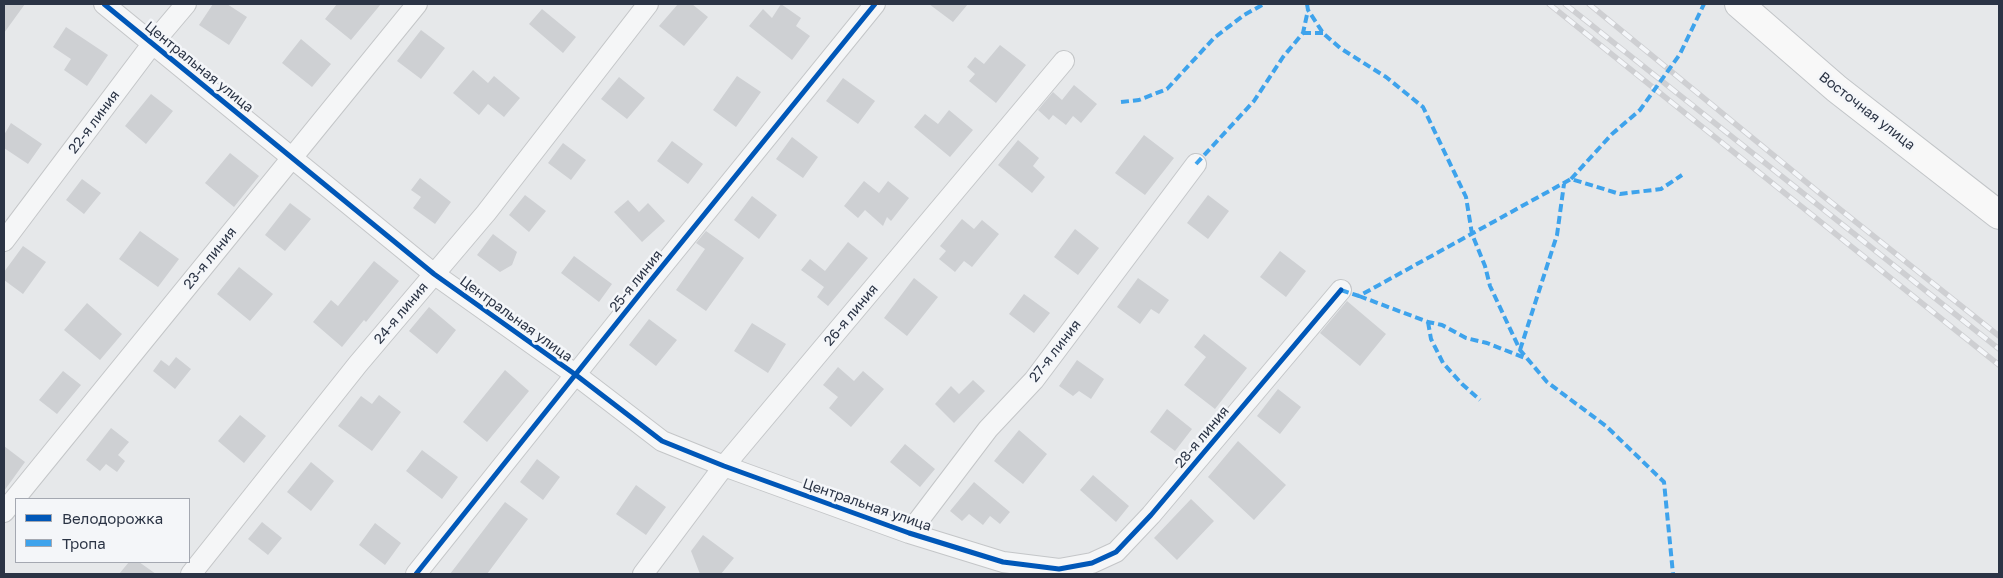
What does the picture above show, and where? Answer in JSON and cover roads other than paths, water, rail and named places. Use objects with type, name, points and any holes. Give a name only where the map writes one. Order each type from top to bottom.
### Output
[{"type":"main road","name":"Восточная улица","points":[[1739,4],[1837,89],[1999,215]]},
{"type":"street","name":"Центральная улица","points":[[104,4],[434,274],[576,376],[662,441],[724,466],[909,533],[1002,562],[1059,569]]},
{"type":"street","name":"22-я линия","points":[[4,241],[153,44],[186,4]]},
{"type":"street","name":"23-я линия","points":[[15,498],[417,4]]},
{"type":"street","name":"24-я линия","points":[[191,574],[358,364],[486,213],[648,4]]},
{"type":"street","name":"25-я линия","points":[[416,574],[875,4]]},
{"type":"street","name":"26-я линия","points":[[643,574],[724,466],[1064,61]]},
{"type":"street","name":"27-я линия","points":[[909,533],[988,429],[1034,380],[1196,164]]},
{"type":"street","name":"28-я линия","points":[[1059,569],[1092,563],[1116,552],[1151,515],[1342,290]]},
{"type":"street","name":"23-я линия","points":[[4,512],[15,498]]},
{"type":"railway","points":[[1549,4],[1999,365]]},
{"type":"railway","points":[[1565,4],[1999,349]]},
{"type":"railway","points":[[1589,4],[1822,195],[1999,336]]}]
